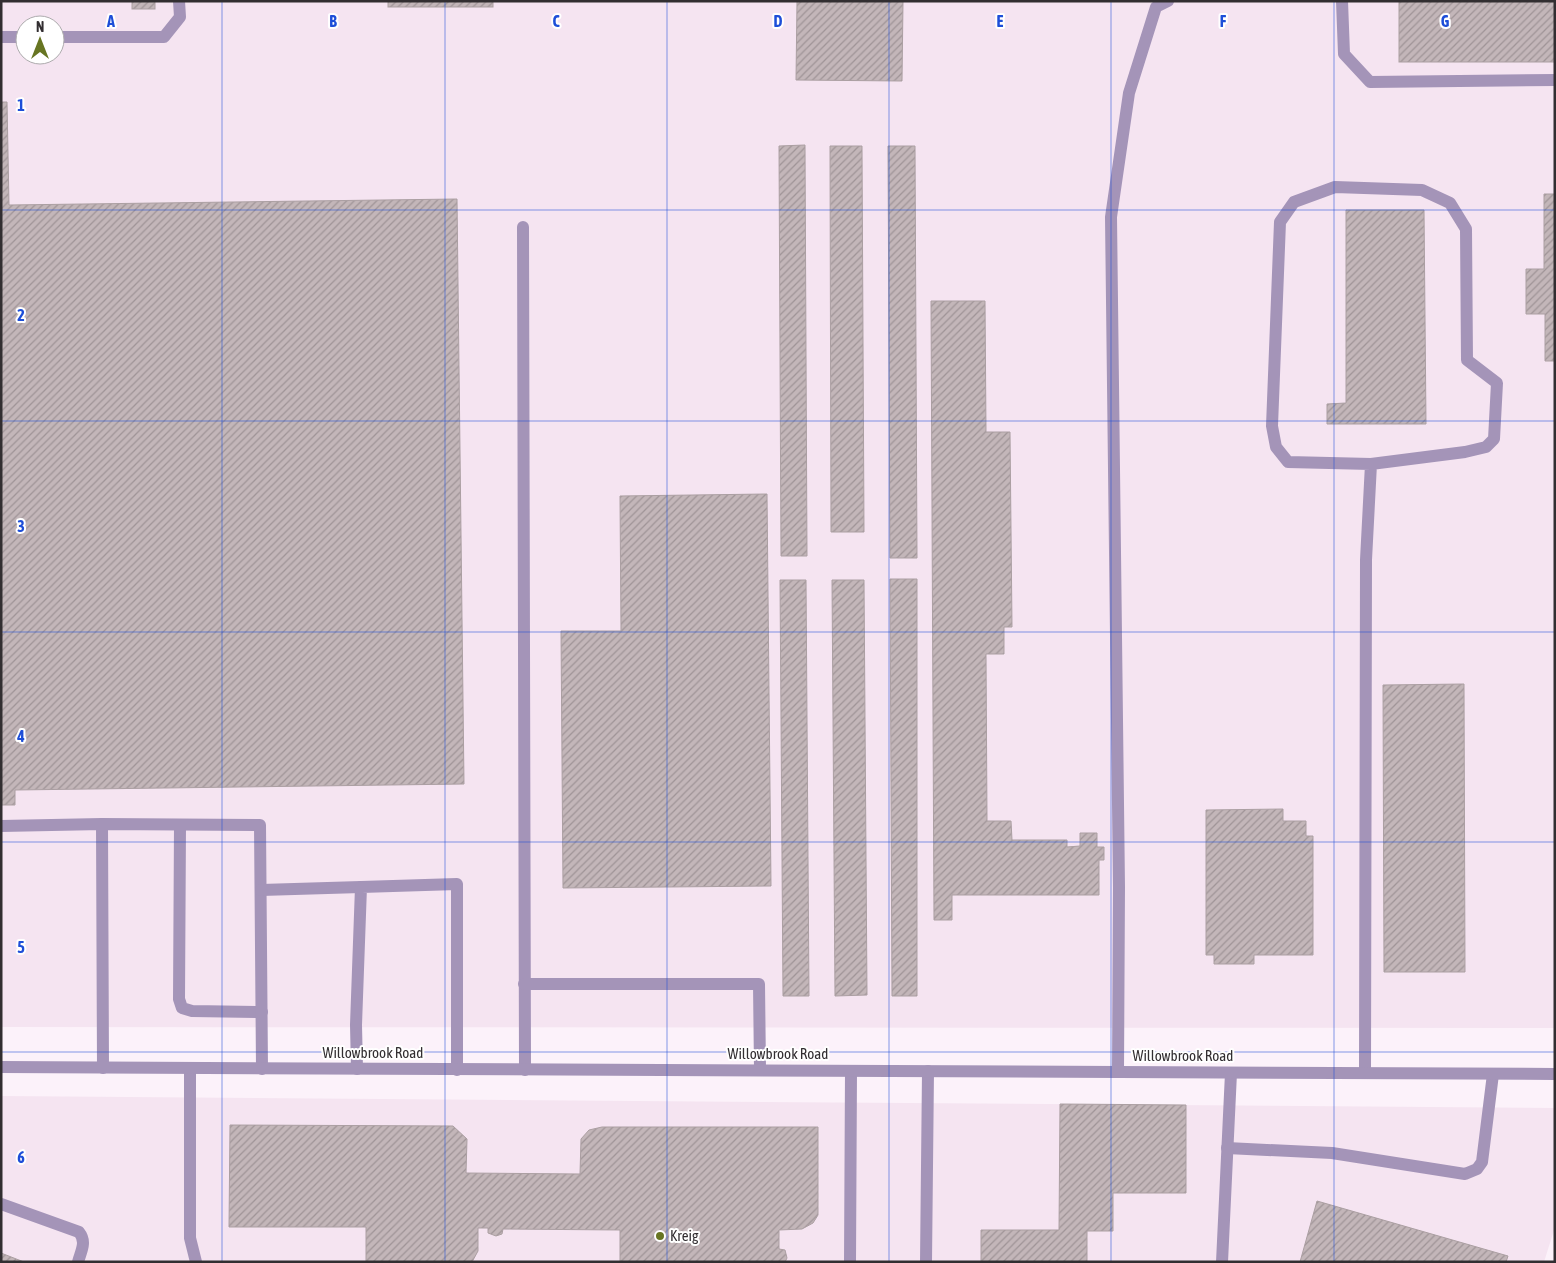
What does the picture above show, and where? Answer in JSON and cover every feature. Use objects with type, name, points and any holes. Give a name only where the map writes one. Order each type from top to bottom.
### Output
[{"type":"street","points":[[65,37],[164,37],[180,17],[179,1]]},
{"type":"street","points":[[1118,1072],[1119,887],[1112,217],[1128,93],[1156,7],[1168,1]]},
{"type":"street","points":[[1342,1],[1344,54],[1370,82],[1555,80]]},
{"type":"street","points":[[1,37],[15,37]]},
{"type":"street","points":[[1334,187],[1422,190],[1450,204],[1466,229],[1467,360],[1497,384],[1494,439],[1486,447],[1465,452],[1371,464],[1288,462],[1276,447],[1272,426],[1280,222],[1294,202],[1334,187]]},
{"type":"street","points":[[523,227],[525,1070]]},
{"type":"street","points":[[1365,1073],[1366,560],[1371,464]]},
{"type":"street","points":[[102,824],[103,1068]]},
{"type":"street","points":[[180,824],[179,999],[182,1008],[192,1011],[262,1012]]},
{"type":"street","points":[[1,826],[260,824],[262,1069]]},
{"type":"street","points":[[261,890],[457,884],[457,1070]]},
{"type":"street","points":[[357,1069],[356,1025],[361,887]]},
{"type":"street","points":[[524,984],[759,984],[760,1070]]},
{"type":"street","name":"Willowbrook Road","points":[[1,1067],[1555,1074]]},
{"type":"street","points":[[190,1068],[190,1238],[196,1262]]},
{"type":"street","points":[[850,1262],[851,1071]]},
{"type":"street","points":[[926,1262],[928,1071]]},
{"type":"street","points":[[1222,1262],[1231,1073]]},
{"type":"street","points":[[1227,1148],[1332,1153],[1465,1174],[1471,1172],[1482,1162],[1493,1074]]},
{"type":"street","points":[[1,1204],[80,1232],[83,1236],[84,1244],[78,1262]]},
{"type":"shaded area","points":[[1,1],[1555,1],[1555,1028],[1,1027]]},
{"type":"shaded area","points":[[1,1096],[1555,1108],[1555,1227],[1544,1262],[1,1262]]},
{"type":"building","points":[[132,1],[155,1],[155,9],[132,9]]},
{"type":"building","points":[[388,1],[493,1],[493,7],[388,7]]},
{"type":"building","points":[[797,1],[903,1],[902,81],[796,80]]},
{"type":"building","points":[[1399,1],[1555,1],[1555,62],[1399,62]]},
{"type":"building","points":[[1,102],[7,102],[9,205],[457,199],[464,784],[15,790],[15,805],[1,805]]},
{"type":"building","points":[[805,145],[807,556],[781,556],[779,146]]},
{"type":"building","points":[[830,146],[862,146],[864,532],[831,532]]},
{"type":"building","points":[[888,146],[915,146],[917,558],[890,558]]},
{"type":"building","points":[[1544,194],[1555,194],[1555,361],[1545,361],[1545,314],[1526,314],[1526,269],[1544,269]]},
{"type":"building","points":[[1346,210],[1424,210],[1426,424],[1327,424],[1327,404],[1346,403]]},
{"type":"building","points":[[931,301],[985,301],[986,432],[1010,432],[1012,627],[1004,627],[1004,654],[986,654],[987,821],[1011,821],[1012,840],[1067,840],[1067,847],[1080,846],[1080,833],[1097,833],[1097,847],[1104,847],[1104,860],[1099,860],[1099,895],[952,895],[952,920],[934,920]]},
{"type":"building","points":[[767,494],[771,886],[563,888],[561,631],[621,631],[620,496]]},
{"type":"building","points":[[890,579],[917,579],[917,996],[892,996]]},
{"type":"building","points":[[780,580],[806,580],[809,996],[783,996]]},
{"type":"building","points":[[832,580],[864,580],[867,995],[835,996]]},
{"type":"building","points":[[1464,684],[1465,972],[1384,972],[1383,685]]},
{"type":"building","points":[[1283,809],[1283,821],[1306,821],[1306,836],[1313,836],[1313,955],[1254,955],[1254,964],[1214,964],[1214,955],[1206,955],[1206,810]]},
{"type":"building","points":[[1060,1104],[1186,1105],[1186,1193],[1113,1193],[1113,1231],[1087,1231],[1087,1262],[981,1262],[981,1230],[1059,1230]]},
{"type":"building","points":[[230,1125],[453,1126],[467,1139],[466,1173],[580,1174],[581,1139],[589,1130],[602,1127],[818,1127],[818,1215],[813,1223],[802,1229],[779,1230],[779,1249],[785,1250],[787,1258],[785,1262],[620,1262],[620,1230],[503,1229],[502,1234],[496,1236],[488,1233],[488,1228],[478,1228],[478,1251],[472,1262],[366,1262],[366,1227],[229,1227]]},
{"type":"building","points":[[1317,1201],[1508,1256],[1506,1262],[1300,1262]]},
{"type":"building","points":[[1,1253],[24,1262],[1,1262]]},
{"type":"place","name":"Kreig","points":[[660,1236]]}]
